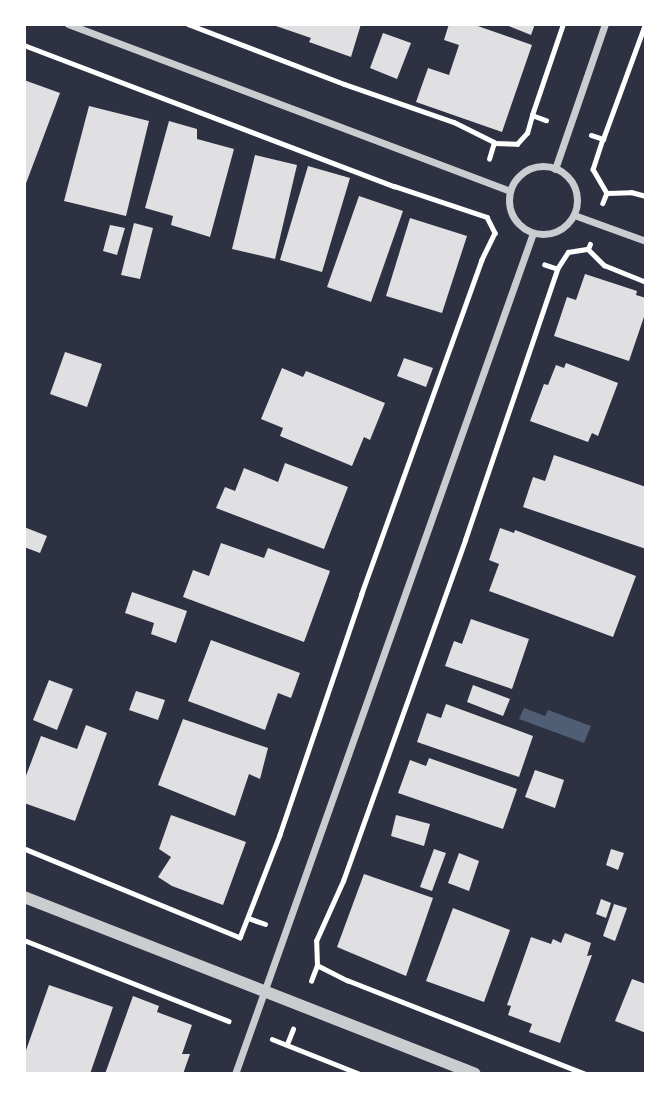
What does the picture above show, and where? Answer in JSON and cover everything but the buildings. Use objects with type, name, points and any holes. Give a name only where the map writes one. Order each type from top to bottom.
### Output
[{"type":"street","points":[[68,24],[510,191]]},
{"type":"street","points":[[555,169],[605,24]]},
{"type":"street","points":[[532,168],[555,169],[564,174],[576,193],[574,215],[568,223],[551,233],[533,233],[516,221],[511,212],[510,191],[523,173],[532,168]]},
{"type":"street","points":[[574,215],[646,241]]},
{"type":"street","points":[[235,1073],[533,233]]},
{"type":"street","points":[[24,897],[475,1073]]},
{"type":"path","points":[[188,24],[454,122],[494,142]]},
{"type":"path","points":[[532,115],[563,24]]},
{"type":"path","points":[[603,139],[645,24]]},
{"type":"path","points":[[24,45],[394,186],[487,217],[495,233],[372,568],[280,835],[240,938],[24,849]]},
{"type":"path","points":[[607,193],[631,192],[646,196]]},
{"type":"path","points":[[287,1044],[317,964],[316,941],[330,914],[362,829],[557,268],[488,247]]},
{"type":"path","points":[[588,249],[604,265],[646,282]]},
{"type":"path","points":[[24,940],[360,1073]]},
{"type":"path","points":[[317,964],[346,980],[586,1073]]},
{"type":"water","points":[[524,708],[545,716],[548,710],[591,726],[584,743],[519,719]]}]
